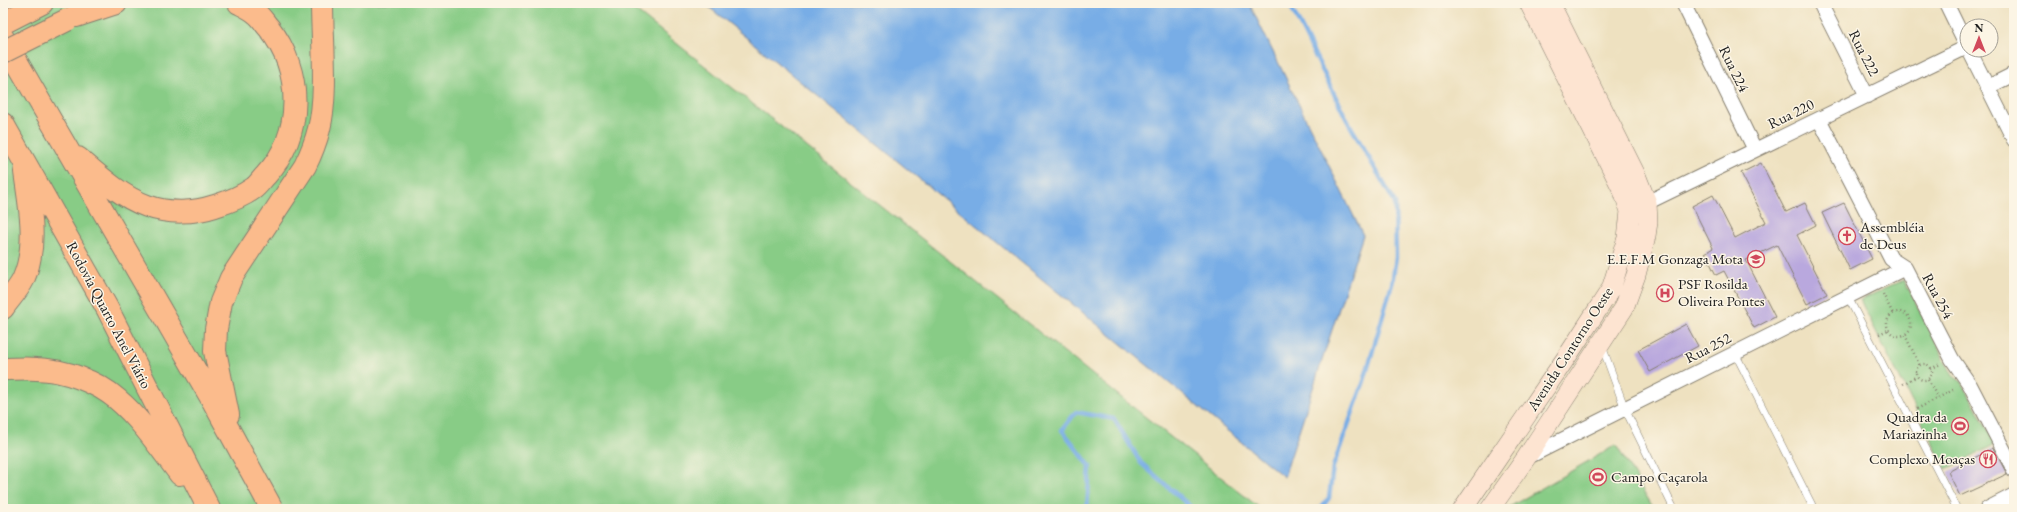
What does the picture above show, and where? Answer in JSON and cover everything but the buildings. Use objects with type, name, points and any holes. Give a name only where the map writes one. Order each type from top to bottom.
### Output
[{"type":"highway","points":[[3,23],[42,3]]},
{"type":"highway","points":[[3,52],[100,3]]},
{"type":"highway","points":[[71,18],[116,3]]},
{"type":"highway","points":[[65,147],[110,186],[130,198],[148,206],[172,212],[203,210],[227,202],[254,188],[275,165],[287,145],[293,122],[293,81],[287,59],[280,42],[257,14],[239,3]]},
{"type":"highway","points":[[233,437],[215,352],[216,329],[221,302],[231,278],[306,166],[314,147],[320,128],[323,100],[322,3]]},
{"type":"highway","points":[[3,38],[233,437],[272,509]]},
{"type":"highway","name":"Rodovia Quarto Anel Viário","points":[[3,124],[108,308],[208,508]]},
{"type":"highway","points":[[3,308],[22,280],[31,255],[32,231],[30,204],[22,157]]},
{"type":"highway","points":[[3,369],[38,369],[66,374],[89,382],[116,399],[146,430],[208,508]]},
{"type":"street","name":"Avenida Contorno Oeste","points":[[1529,3],[1617,177],[1639,207]]},
{"type":"street","name":"Avenida Contorno Oeste","points":[[1490,509],[1526,458],[1624,308],[1636,275],[1646,236],[1639,207],[1636,175],[1550,3]]},
{"type":"street","name":"Rua 224","points":[[1683,3],[1755,150]]},
{"type":"street","name":"Rua 222","points":[[1820,3],[1867,96]]},
{"type":"street","name":"Rua 220","points":[[1946,3],[1959,30]]},
{"type":"street","name":"Rua 220","points":[[1639,207],[1959,51]]},
{"type":"street","points":[[1973,58],[2014,140]]},
{"type":"street","points":[[1988,87],[2014,74]]},
{"type":"street","name":"Rua 254","points":[[1819,119],[1891,259],[1905,268],[1952,359],[1970,385],[2014,470]]},
{"type":"street","name":"Avenida Contorno Oeste","points":[[1463,509],[1611,289],[1627,238],[1639,207]]},
{"type":"street","name":"Rua 252","points":[[1526,458],[1905,268]]},
{"type":"street","points":[[1987,509],[2014,495]]},
{"type":"lane","points":[[1848,297],[1957,509]]},
{"type":"lane","points":[[1601,344],[1625,409],[1674,509]]},
{"type":"lane","points":[[1736,353],[1814,509]]},
{"type":"path","points":[[1877,283],[1893,314]]},
{"type":"path","points":[[1903,312],[1910,318],[1912,324],[1910,331],[1905,335],[1893,335],[1888,330],[1887,321],[1893,314],[1903,312]]},
{"type":"path","points":[[1905,335],[1920,366]]},
{"type":"path","points":[[1926,364],[1931,369],[1931,377],[1928,380],[1924,381],[1917,376],[1916,370],[1920,366],[1926,364]]},
{"type":"path","points":[[1928,380],[1938,398]]},
{"type":"path","points":[[1908,414],[1958,388]]},
{"type":"green space","points":[[3,3],[626,3],[1261,509],[3,509]]},
{"type":"green space","points":[[1904,280],[1953,376],[1962,382],[1996,444],[1946,469],[1860,300]]},
{"type":"green space","name":"Campo Caçarola","points":[[1616,445],[1654,509],[1506,509]]},
{"type":"water","points":[[704,3],[1249,3],[1363,235],[1284,477]]},
{"type":"waterway","points":[[1289,3],[1347,120],[1395,203],[1396,257],[1392,284],[1364,381],[1333,467],[1329,498],[1320,509]]},
{"type":"waterway","points":[[1087,509],[1090,466],[1062,430],[1076,412],[1114,419],[1141,463],[1193,509]]},
{"type":"place","name":"Assembléia de Deus","points":[[1847,236]]},
{"type":"place","name":"E.E.F.M Gonzaga Mota","points":[[1756,259]]},
{"type":"place","name":"PSF Rosilda Oliveira Pontes","points":[[1665,293]]},
{"type":"place","name":"Quadra da Mariazinha","points":[[1960,426]]},
{"type":"place","name":"Complexo Moaças","points":[[1988,459]]},
{"type":"place","name":"Campo Caçarola","points":[[1598,477]]}]
